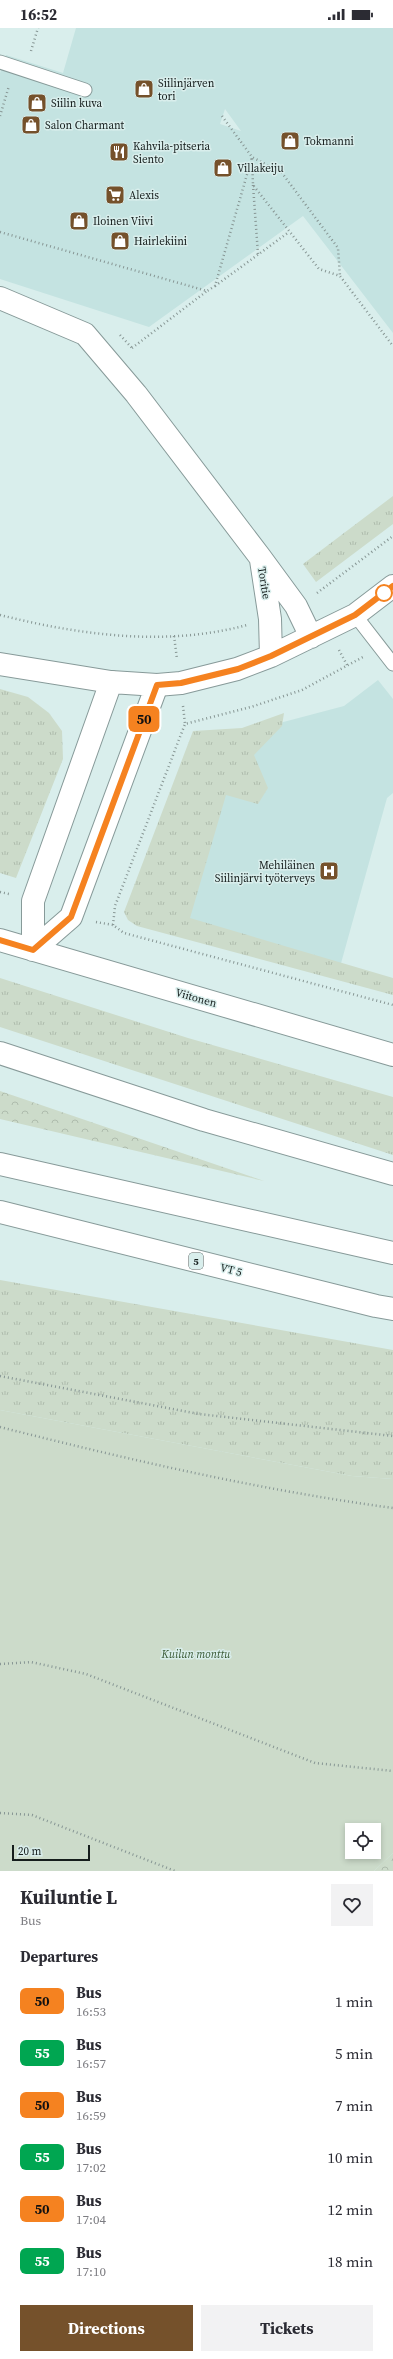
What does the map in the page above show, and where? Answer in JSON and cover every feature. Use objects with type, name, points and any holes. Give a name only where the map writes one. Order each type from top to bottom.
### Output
[{"type":"main road","points":[[0,298],[85,334],[136,394],[260,557]]},
{"type":"main road","name":"Toritie","points":[[260,557],[296,606],[311,638]]},
{"type":"main road","name":"Toritie","points":[[260,557],[270,619],[271,656]]},
{"type":"main road","points":[[0,664],[111,682],[157,685],[181,683],[238,669],[311,638],[355,615],[393,586]]},
{"type":"main road","points":[[33,950],[33,900],[111,682]]},
{"type":"main road","points":[[33,950],[71,917],[157,685]]},
{"type":"main road","name":"Viitonen","points":[[0,940],[393,1055]]},
{"type":"main road","points":[[0,1053],[204,1120],[393,1174]]},
{"type":"main road","points":[[0,1164],[393,1253]]},
{"type":"main road","name":"VT 5","points":[[0,1212],[393,1309]]},
{"type":"lane","points":[[0,62],[85,90]]},
{"type":"lane","points":[[355,615],[393,664]]},
{"type":"path","points":[[29,56],[38,28]]},
{"type":"path","points":[[222,116],[252,157],[282,173],[338,248],[340,276],[393,346]]},
{"type":"path","points":[[252,157],[252,185],[258,254]]},
{"type":"path","points":[[215,286],[252,157]]},
{"type":"path","points":[[252,185],[319,269],[340,276]]},
{"type":"path","points":[[0,232],[207,292]]},
{"type":"path","points":[[132,348],[289,232]]},
{"type":"path","points":[[296,606],[312,597],[393,536]]},
{"type":"path","points":[[0,615],[44,626],[96,634],[174,636],[225,631],[270,619]]},
{"type":"path","points":[[112,925],[116,906],[185,724],[251,707],[302,690],[380,648]]},
{"type":"path","points":[[0,892],[33,900]]},
{"type":"path","points":[[71,917],[112,925],[124,933],[393,1005]]},
{"type":"path","points":[[0,1376],[199,1414],[393,1436]]},
{"type":"path","points":[[0,1427],[102,1453],[224,1480],[393,1508]]},
{"type":"path","points":[[0,1664],[31,1662],[86,1674],[315,1763],[393,1771]]},
{"type":"path","points":[[0,1813],[32,1815],[175,1871]]},
{"type":"shaded area","points":[[76,28],[393,28],[393,333],[303,216],[149,327],[0,279],[0,73],[6,55],[63,73]],"holes":[[[225,109],[241,131],[220,124]]]},
{"type":"shaded area","points":[[378,680],[393,699],[393,793],[387,798],[338,974],[163,917],[212,741],[344,706]]},
{"type":"green space","points":[[393,496],[393,524],[316,582],[303,564]]},
{"type":"green space","points":[[0,689],[28,697],[49,713],[62,731],[63,759],[16,878],[0,873]]},
{"type":"green space","points":[[284,713],[282,726],[254,755],[268,788],[258,804],[226,795],[190,918],[393,978],[393,995],[137,926],[128,920],[124,912],[193,731],[242,728]]},
{"type":"green space","points":[[0,978],[188,1038],[393,1097],[393,1155],[0,1027]]},
{"type":"green space","points":[[0,1091],[264,1181],[0,1119]]},
{"type":"green space","points":[[0,1280],[393,1350],[393,1479],[352,1476],[0,1410]]},
{"type":"green space","name":"Kuilun monttu","points":[[0,1410],[352,1476],[393,1479],[393,1853],[374,1871],[0,1871]]},
{"type":"green space","points":[[393,1853],[393,1871],[374,1871]]},
{"type":"bus line","name":"50","points":[[0,940],[33,950],[71,917],[157,685],[181,683],[238,669],[271,656],[328,630],[355,615],[393,586]]},
{"type":"place","name":"Siilinjärven tori","points":[[144,89]]},
{"type":"place","name":"Siilin kuva","points":[[37,103]]},
{"type":"place","name":"Salon Charmant","points":[[31,125]]},
{"type":"place","name":"Tokmanni","points":[[290,141]]},
{"type":"place","name":"Kahvila-pitseria Siento","points":[[119,152]]},
{"type":"place","name":"Villakeiju","points":[[223,168]]},
{"type":"place","name":"Alexis","points":[[115,195]]},
{"type":"place","name":"Iloinen Viivi","points":[[79,221]]},
{"type":"place","name":"Hairlekiini","points":[[120,241]]},
{"type":"place","name":"Mehiläinen Siilinjärvi työterveys","points":[[329,871]]}]
